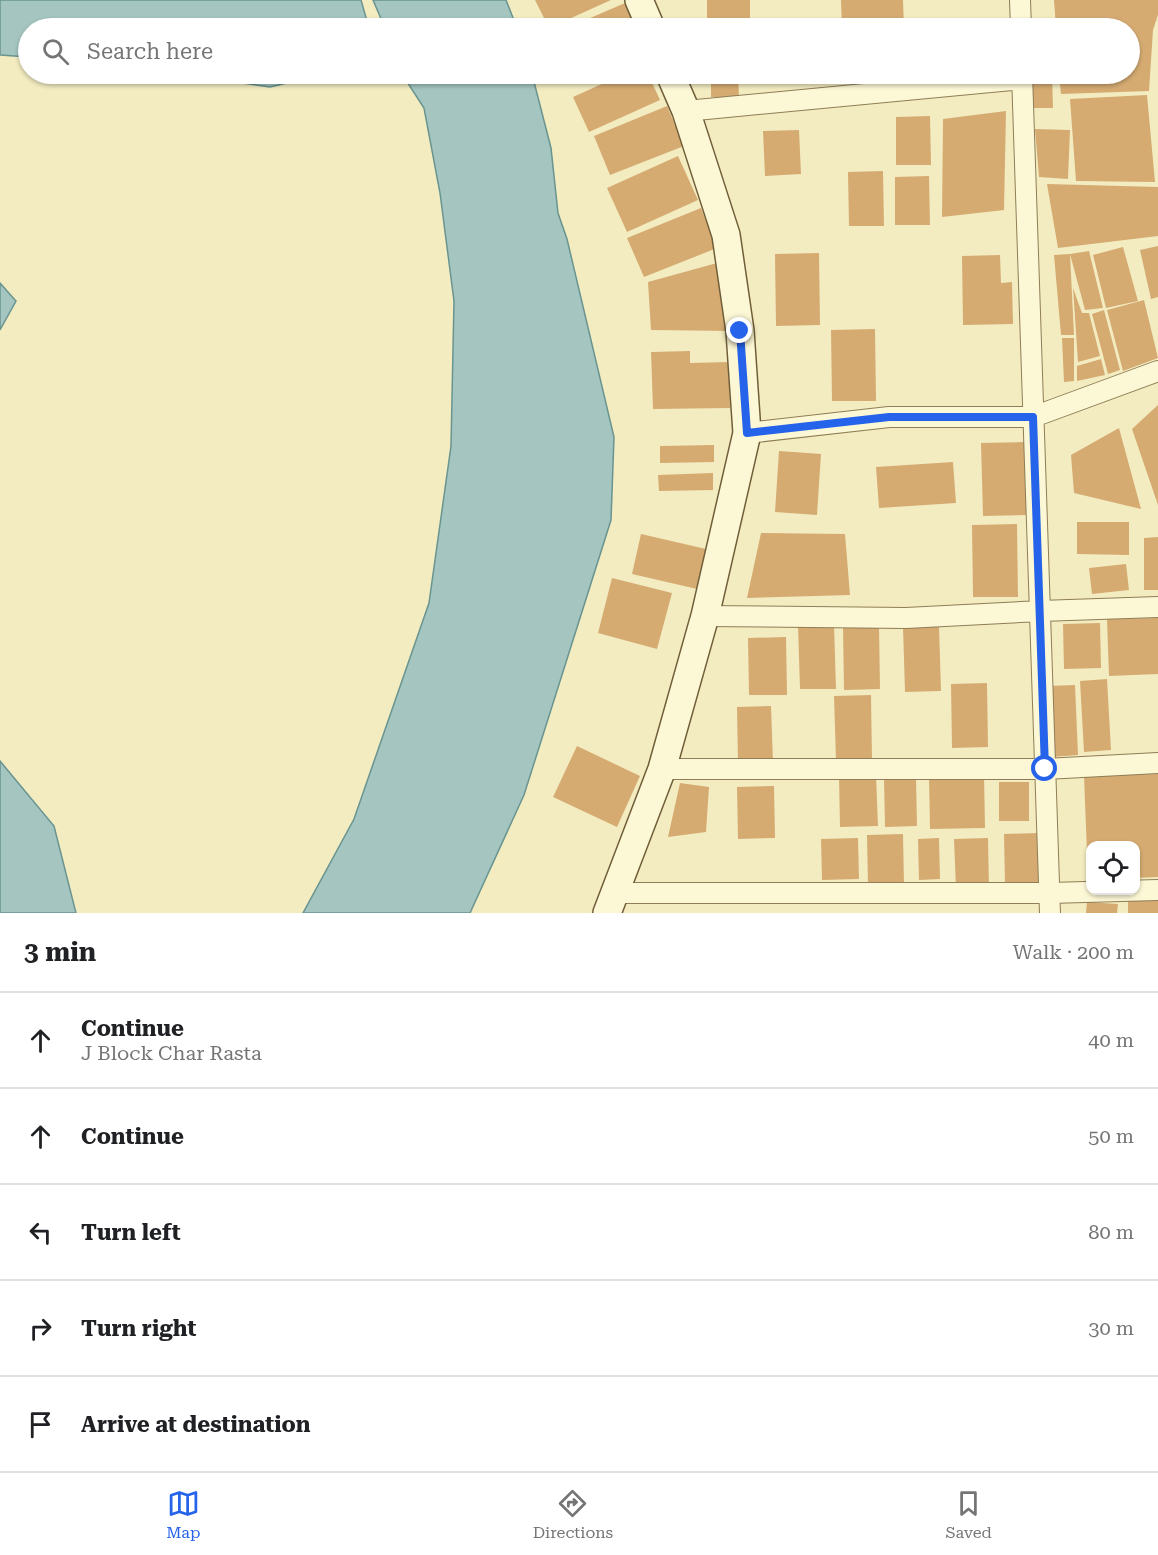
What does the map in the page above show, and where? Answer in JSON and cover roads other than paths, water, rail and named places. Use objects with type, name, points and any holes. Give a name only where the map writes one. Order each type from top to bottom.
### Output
[{"type":"street","points":[[639,0],[647,18]]},
{"type":"street","points":[[1020,0],[1021,18]]},
{"type":"street","points":[[674,84],[686,111],[726,236],[740,331],[747,433],[705,616],[662,769],[611,903],[1158,890]]},
{"type":"street","points":[[686,111],[945,84]]},
{"type":"street","points":[[1022,84],[1050,913]]},
{"type":"street","points":[[747,433],[889,417],[1033,417],[1158,371]]},
{"type":"street","points":[[705,616],[906,618],[1158,607]]},
{"type":"street","points":[[662,769],[1045,769],[1158,763]]},
{"type":"water","points":[[0,0],[361,0],[366,18],[18,18],[18,56],[0,55]]},
{"type":"water","points":[[373,0],[506,0],[513,18],[381,18]]},
{"type":"water","points":[[249,84],[283,84],[270,87]]},
{"type":"water","points":[[408,84],[535,84],[551,148],[558,213],[567,239],[614,437],[611,520],[524,795],[470,913],[303,913],[354,819],[429,603],[451,446],[454,301],[440,193],[424,108]]},
{"type":"water","points":[[0,283],[16,301],[0,330]]},
{"type":"water","points":[[0,761],[54,826],[76,913],[0,913]]}]
